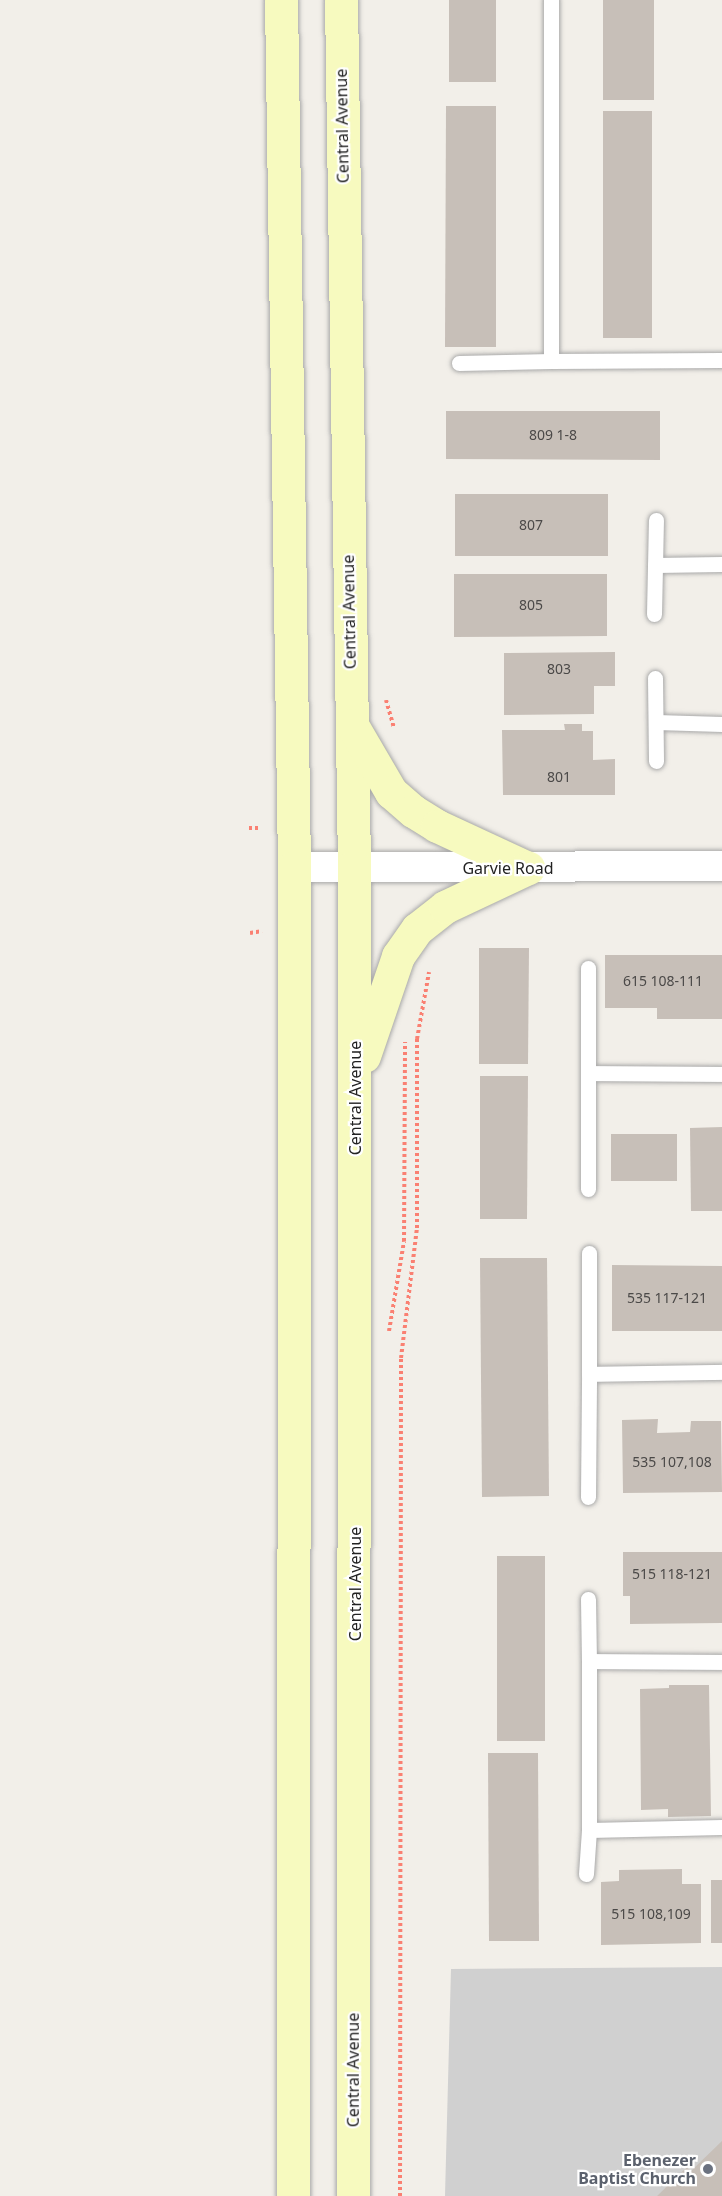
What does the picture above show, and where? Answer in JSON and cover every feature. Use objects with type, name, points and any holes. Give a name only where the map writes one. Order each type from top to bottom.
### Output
[{"type":"main road","points":[[281,0],[294,867],[293,2196]]},
{"type":"main road","name":"Central Avenue","points":[[341,0],[350,722],[354,866],[353,2196]]},
{"type":"main road","points":[[350,722],[391,792],[413,811],[437,826],[528,868]]},
{"type":"main road","points":[[355,1086],[387,981],[398,956],[417,929],[446,907],[528,868]]},
{"type":"street","name":"Garvie Road","points":[[294,867],[722,866]]},
{"type":"lane","points":[[551,0],[551,361]]},
{"type":"lane","points":[[459,363],[722,360]]},
{"type":"lane","points":[[654,614],[656,520]]},
{"type":"lane","points":[[655,565],[722,564]]},
{"type":"lane","points":[[655,678],[656,761]]},
{"type":"lane","points":[[656,722],[722,724]]},
{"type":"lane","points":[[588,968],[588,1189]]},
{"type":"lane","points":[[588,1073],[722,1074]]},
{"type":"lane","points":[[588,1497],[589,1253]]},
{"type":"lane","points":[[590,1374],[722,1372]]},
{"type":"lane","points":[[586,1874],[590,1830],[588,1599]]},
{"type":"lane","points":[[589,1661],[722,1662]]},
{"type":"lane","points":[[590,1830],[722,1827]]},
{"type":"path","points":[[400,2196],[401,1358],[417,1228],[417,1039],[431,963]]},
{"type":"path","points":[[388,1336],[404,1241],[405,1038]]},
{"type":"shaded area","points":[[722,1967],[722,2196],[445,2196],[451,1969]]},
{"type":"building","points":[[449,0],[496,0],[496,82],[449,82]]},
{"type":"building","points":[[603,0],[654,0],[654,100],[603,100]]},
{"type":"building","points":[[446,106],[496,106],[496,347],[445,347]]},
{"type":"building","points":[[603,111],[652,111],[652,338],[603,338]]},
{"type":"building","points":[[446,411],[660,411],[660,460],[446,459]]},
{"type":"building","points":[[455,494],[608,494],[608,556],[455,556]]},
{"type":"building","points":[[454,574],[607,574],[607,636],[454,637]]},
{"type":"building","points":[[615,652],[615,686],[594,686],[594,714],[504,715],[504,653]]},
{"type":"building","points":[[564,724],[582,724],[582,731],[593,731],[593,760],[615,759],[615,795],[503,795],[502,730],[565,730]]},
{"type":"building","points":[[479,948],[529,948],[528,1064],[479,1064]]},
{"type":"building","points":[[605,955],[722,955],[722,1019],[657,1019],[657,1008],[605,1008]]},
{"type":"building","points":[[480,1076],[528,1076],[527,1219],[480,1219]]},
{"type":"building","points":[[722,1127],[722,1211],[691,1211],[690,1128]]},
{"type":"building","points":[[611,1134],[677,1134],[677,1181],[611,1181]]},
{"type":"building","points":[[480,1258],[547,1258],[549,1496],[482,1497]]},
{"type":"building","points":[[612,1265],[722,1266],[722,1331],[612,1331]]},
{"type":"building","points":[[658,1419],[657,1433],[690,1432],[691,1421],[721,1421],[722,1492],[623,1493],[622,1420]]},
{"type":"building","points":[[623,1552],[722,1552],[722,1623],[630,1624],[630,1596],[623,1596]]},
{"type":"building","points":[[497,1556],[545,1556],[545,1741],[497,1741]]},
{"type":"building","points":[[669,1685],[709,1685],[711,1816],[668,1817],[668,1809],[641,1810],[640,1689],[669,1688]]},
{"type":"building","points":[[488,1753],[538,1753],[539,1941],[489,1941]]},
{"type":"building","points":[[682,1869],[682,1884],[701,1884],[701,1943],[601,1945],[601,1882],[619,1881],[619,1870]]},
{"type":"building","points":[[711,1880],[722,1880],[722,1943],[711,1943]]},
{"type":"building","name":"Ebenezer Baptist Church","points":[[722,2141],[722,2196],[657,2196],[687,2167],[691,2171]]},
{"type":"place","name":"Ebenezer Baptist Church","points":[[708,2169]]}]
